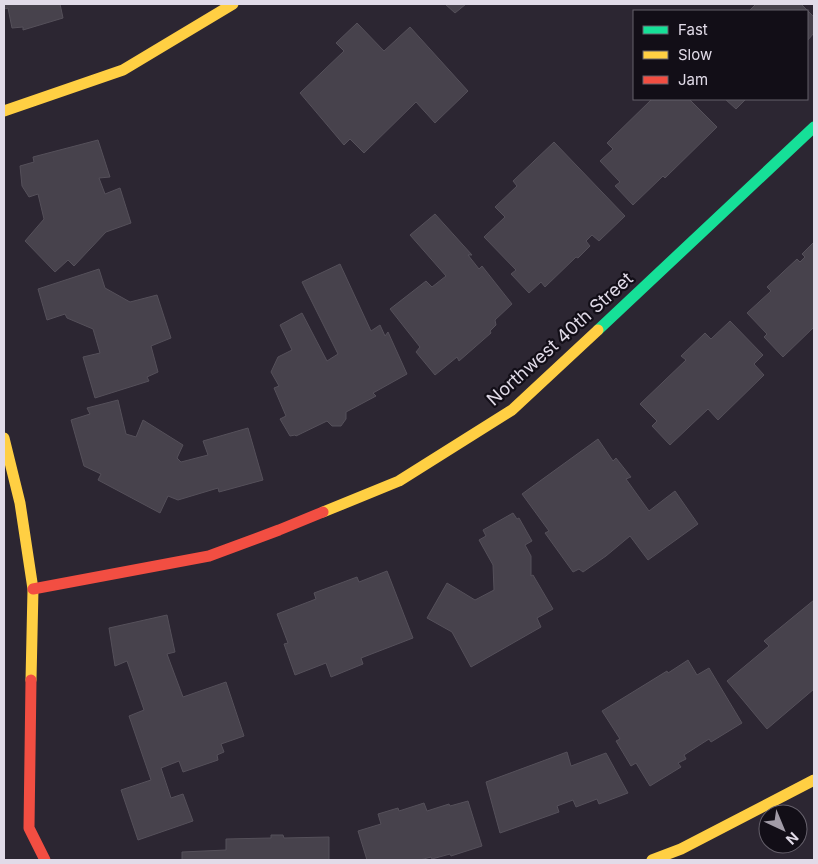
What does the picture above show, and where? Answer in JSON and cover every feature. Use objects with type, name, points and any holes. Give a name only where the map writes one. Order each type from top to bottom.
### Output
[{"type":"street","points":[[4,111],[123,70],[233,4]]},
{"type":"street","name":"Northwest 40th Street","points":[[33,589],[209,556],[279,530],[399,481],[512,410],[814,127]]},
{"type":"street","points":[[4,438],[20,503],[33,589],[29,828],[45,860]]},
{"type":"street","points":[[652,860],[681,849],[814,780]]},
{"type":"building","points":[[4,4],[60,4],[63,18],[23,30],[23,27],[12,28],[8,8],[4,9]]},
{"type":"building","points":[[445,4],[466,4],[455,13]]},
{"type":"building","points":[[756,4],[801,4],[807,10],[750,10]]},
{"type":"building","points":[[808,11],[814,17],[814,33],[808,40]]},
{"type":"building","points":[[357,23],[384,51],[410,27],[468,91],[435,123],[416,102],[364,153],[350,139],[344,145],[300,93],[344,51],[336,43]]},
{"type":"building","points":[[651,100],[690,100],[717,127],[665,178],[663,176],[633,205],[615,186],[620,182],[600,161],[613,149],[607,143]]},
{"type":"building","points":[[726,100],[745,100],[736,109]]},
{"type":"building","points":[[98,140],[110,177],[99,178],[105,194],[120,188],[131,223],[106,232],[74,266],[68,260],[55,272],[25,241],[44,219],[38,194],[29,197],[22,186],[20,166],[34,162],[33,157]]},
{"type":"building","points":[[554,142],[625,216],[599,241],[592,235],[586,241],[590,246],[578,258],[576,257],[545,287],[541,282],[529,293],[511,274],[516,270],[484,237],[505,217],[495,207],[517,186],[513,181]]},
{"type":"building","points":[[435,214],[472,255],[468,255],[479,269],[482,266],[512,304],[495,320],[496,325],[490,331],[491,333],[459,361],[457,357],[435,375],[416,352],[420,347],[390,309],[426,281],[432,287],[446,276],[410,235]]},
{"type":"building","points":[[814,242],[814,327],[783,357],[764,337],[767,334],[747,313],[771,291],[767,287],[797,259],[800,262],[805,257],[802,254]]},
{"type":"building","points":[[340,264],[371,331],[380,325],[385,336],[388,332],[407,374],[373,393],[376,396],[346,412],[346,419],[341,426],[332,426],[327,421],[296,436],[290,436],[280,419],[286,416],[274,388],[279,386],[271,372],[278,357],[292,350],[280,325],[302,313],[327,361],[338,354],[302,282]]},
{"type":"building","points":[[99,269],[105,288],[130,302],[157,295],[171,338],[151,346],[158,372],[147,377],[149,381],[95,398],[83,357],[100,353],[93,329],[67,318],[65,314],[47,320],[38,289]]},
{"type":"building","points":[[730,321],[763,355],[754,364],[764,375],[718,420],[708,409],[670,445],[652,426],[657,421],[640,404],[686,360],[681,356],[705,333],[711,339]]},
{"type":"building","points":[[118,400],[126,434],[136,437],[143,420],[183,445],[177,458],[181,462],[208,455],[203,441],[248,428],[263,480],[219,492],[218,488],[178,500],[168,496],[160,513],[98,480],[101,474],[84,466],[71,420],[90,414],[87,408]]},
{"type":"building","points":[[598,439],[613,461],[616,458],[631,477],[626,479],[649,511],[675,491],[698,524],[648,560],[630,536],[583,572],[579,569],[573,572],[545,533],[549,531],[522,494]]},
{"type":"building","points":[[513,513],[517,519],[519,518],[532,541],[525,545],[531,556],[531,576],[533,575],[553,609],[537,618],[541,627],[471,667],[452,632],[427,618],[447,583],[475,600],[494,590],[493,565],[479,540],[486,536],[483,530]]},
{"type":"building","points":[[387,571],[413,638],[361,658],[363,664],[331,677],[326,663],[295,675],[284,644],[288,643],[277,614],[316,599],[314,593],[357,577],[359,582]]},
{"type":"building","points":[[814,600],[814,689],[767,729],[727,681],[769,646],[764,641]]},
{"type":"building","points":[[167,615],[175,652],[167,654],[183,697],[226,682],[244,736],[221,744],[224,752],[217,755],[218,760],[183,772],[179,761],[161,768],[171,798],[183,794],[193,821],[138,840],[121,790],[151,780],[129,716],[144,710],[127,661],[115,666],[109,628]]},
{"type":"building","points":[[688,660],[697,675],[709,668],[742,723],[711,742],[709,739],[684,755],[686,759],[678,763],[681,767],[650,786],[636,763],[631,766],[616,741],[620,739],[602,711]]},
{"type":"building","points":[[567,752],[571,766],[606,753],[628,793],[599,804],[597,799],[576,807],[573,800],[557,806],[559,812],[500,833],[486,782]]},
{"type":"building","points":[[468,801],[482,846],[451,856],[450,854],[432,859],[431,857],[420,860],[367,860],[358,831],[381,824],[378,814],[398,808],[399,811],[424,803],[427,811],[449,804],[450,806]]},
{"type":"building","points":[[271,835],[283,835],[284,838],[329,837],[329,860],[182,860],[182,852],[226,850],[226,839],[271,838]]},
{"type":"traffic: fast","points":[[598,330],[814,127]]},
{"type":"traffic: slow","points":[[4,111],[123,70],[233,4]]},
{"type":"traffic: slow","points":[[323,512],[399,481],[512,410],[598,330]]},
{"type":"traffic: slow","points":[[4,438],[20,503],[33,589],[31,680]]},
{"type":"traffic: slow","points":[[652,860],[681,849],[814,780]]},
{"type":"traffic: jam","points":[[33,589],[209,556],[323,512]]},
{"type":"traffic: jam","points":[[31,680],[29,828],[45,860]]}]
